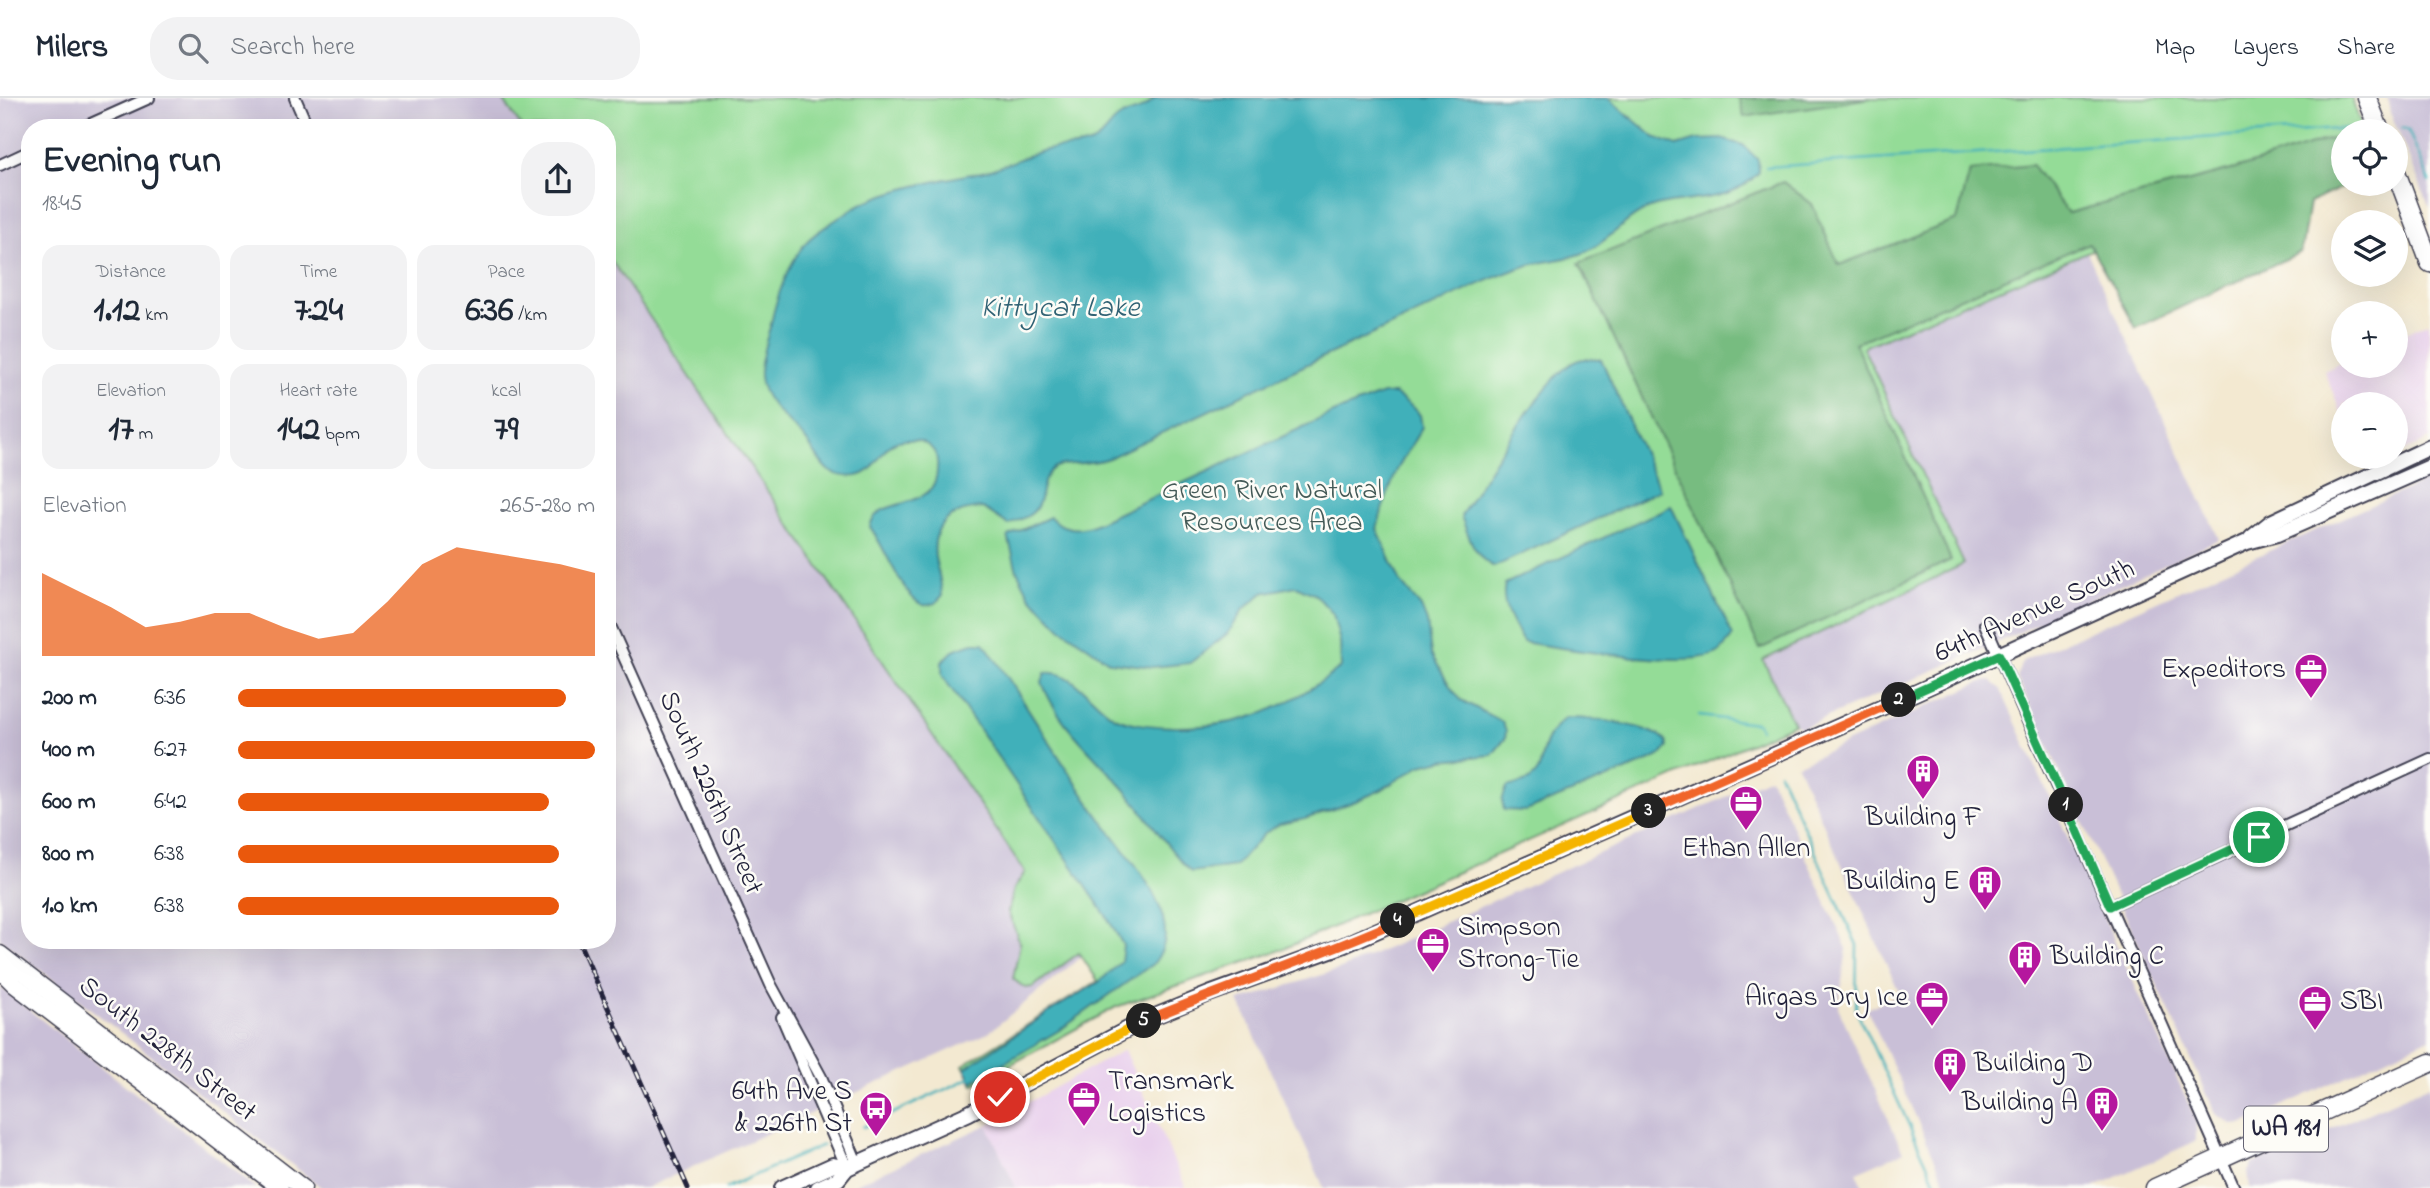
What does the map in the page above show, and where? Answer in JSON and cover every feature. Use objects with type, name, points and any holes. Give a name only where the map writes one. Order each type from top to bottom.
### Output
[{"type":"main road","points":[[2367,98],[2375,119]]},
{"type":"main road","points":[[2405,196],[2430,263]]},
{"type":"main road","name":"South 228th Street","points":[[0,954],[303,1188]]},
{"type":"main road","name":"South 228th Street","points":[[0,970],[15,985],[280,1188]]},
{"type":"main road","name":"WA 181","points":[[2155,1188],[2430,1063]]},
{"type":"street","points":[[102,119],[149,98]]},
{"type":"street","points":[[295,98],[304,119]]},
{"type":"street","points":[[0,164],[21,155]]},
{"type":"street","name":"64th Avenue South","points":[[2247,542],[2271,522],[2430,447]]},
{"type":"street","name":"64th Avenue South","points":[[818,1188],[838,1179],[852,1165],[969,1113],[1143,1021],[1209,994],[1335,949],[1999,655],[2247,542],[2277,534],[2430,467]]},
{"type":"street","points":[[1985,624],[2234,1188]]},
{"type":"street","name":"South 226th Street","points":[[616,640],[771,985],[794,1048],[852,1165]]},
{"type":"street","points":[[2110,906],[2430,759]]},
{"type":"street","name":"64th Avenue South","points":[[782,1188],[832,1165],[852,1165]]},
{"type":"shaded area","points":[[0,98],[502,98],[516,119],[21,119],[21,949],[616,949],[616,267],[1082,956],[988,1033],[646,1188],[322,1188],[0,939]]},
{"type":"shaded area","points":[[2387,98],[2430,98],[2430,208],[2408,155],[2408,119],[2393,119]]},
{"type":"shaded area","points":[[2087,252],[2219,539],[2001,641],[1802,728],[1794,724],[1762,660],[1964,564],[1862,347]]},
{"type":"shaded area","points":[[2429,322],[2430,439],[2408,449],[2408,392],[2333,392],[2324,371],[2331,368],[2331,378],[2408,378],[2408,332]]},
{"type":"shaded area","points":[[2430,479],[2430,1038],[2243,1124],[2233,1125],[2216,1114],[2017,678],[2020,667],[2023,661]]},
{"type":"shaded area","points":[[1991,681],[2000,688],[2196,1120],[2196,1141],[2093,1188],[1948,1188],[1867,1009],[1900,994],[1797,765],[1981,682]]},
{"type":"shaded area","points":[[1770,777],[1847,949],[1838,1007],[1903,1152],[1857,1172],[1864,1188],[1324,1188],[1239,1001],[1341,969]]},
{"type":"shaded area","points":[[0,987],[256,1188],[0,1188]]},
{"type":"shaded area","points":[[1124,1050],[1186,1188],[1016,1188],[987,1125]]},
{"type":"shaded area","points":[[2430,1085],[2430,1188],[2250,1188],[2248,1172],[2252,1164]]},
{"type":"shaded area","points":[[987,1125],[1016,1188],[847,1188]]},
{"type":"green space","name":"Green River Natural Resources Area","points":[[502,98],[2351,98],[2359,119],[2331,119],[2331,148],[1863,347],[1964,564],[1763,660],[1794,724],[1283,949],[1116,1007],[973,1085],[963,1065],[1098,981],[1079,953],[1033,987],[1025,988],[1013,979],[1020,943],[1008,912],[1014,889],[1025,872],[616,267],[616,119],[516,119]]},
{"type":"green space","points":[[1739,98],[1871,98],[1744,117]]},
{"type":"green space","points":[[2331,139],[2331,193],[2309,203],[2301,252],[2136,328],[2089,243],[1855,343],[1951,560],[1760,649],[1579,263],[1783,182],[1812,204],[1839,265],[1957,220],[1970,171],[2032,165],[2068,213],[2235,169]]},
{"type":"water","name":"Kittycat Lake","points":[[1155,98],[1608,98],[1654,137],[1677,146],[1697,140],[1721,139],[1743,145],[1758,160],[1759,172],[1748,182],[1724,194],[1646,210],[1586,252],[1513,270],[1111,457],[1055,467],[1046,476],[1036,508],[1030,515],[1009,525],[983,508],[953,515],[940,527],[936,535],[935,557],[942,596],[936,603],[924,605],[909,594],[870,527],[875,516],[884,510],[920,497],[930,490],[936,479],[937,461],[934,451],[921,442],[897,441],[885,450],[865,473],[844,476],[831,472],[824,466],[805,439],[777,411],[765,394],[760,370],[776,304],[787,273],[809,239],[863,203],[907,188],[993,169],[1046,150],[1086,145],[1100,138],[1119,118],[1145,107]]},
{"type":"water","points":[[1601,359],[1660,490],[1494,567],[1477,552],[1461,516],[1516,429],[1550,383],[1566,367],[1579,360]]},
{"type":"water","points":[[1383,394],[1395,394],[1410,405],[1420,415],[1422,427],[1397,470],[1377,529],[1401,583],[1421,607],[1427,622],[1431,654],[1450,686],[1461,700],[1502,722],[1506,731],[1505,739],[1492,755],[1421,765],[1381,790],[1356,801],[1305,819],[1280,824],[1265,833],[1235,866],[1191,872],[1129,795],[1066,724],[1048,697],[1042,682],[1045,673],[1065,676],[1115,717],[1128,722],[1173,727],[1242,720],[1282,705],[1341,668],[1340,642],[1333,614],[1316,595],[1296,586],[1263,593],[1244,609],[1228,633],[1190,663],[1153,667],[1110,662],[1061,628],[1030,596],[1017,571],[1008,536],[1050,517],[1069,528],[1091,526],[1331,414]]},
{"type":"water","points":[[1671,506],[1733,636],[1719,652],[1705,657],[1655,658],[1594,653],[1523,642],[1506,607],[1505,584]]},
{"type":"water","points":[[973,643],[984,643],[1077,785],[1147,882],[1160,908],[1165,937],[1162,950],[1154,963],[1063,1028],[972,1082],[965,1068],[1099,982],[1121,962],[1123,945],[1107,917],[942,675],[942,662],[955,649]]},
{"type":"water","points":[[1565,718],[1632,726],[1657,734],[1666,740],[1668,747],[1661,755],[1643,764],[1526,811],[1504,810],[1502,800],[1507,787],[1529,780],[1536,774],[1548,737]]},
{"type":"waterway","points":[[1766,167],[2331,130]]},
{"type":"waterway","points":[[2408,130],[2430,182]]},
{"type":"waterway","points":[[1699,716],[1757,723],[1760,729]]},
{"type":"waterway","points":[[1779,772],[1857,945],[1856,1010],[1938,1188]]},
{"type":"waterway","points":[[863,1127],[970,1078]]},
{"type":"waterway","points":[[726,1188],[823,1145]]},
{"type":"railway","points":[[582,949],[688,1188]]},
{"type":"place","name":"Expeditors","points":[[2311,700]]},
{"type":"place","name":"Building F","points":[[1923,801]]},
{"type":"place","name":"Ethan Allen","points":[[1746,832]]},
{"type":"place","name":"Building E","points":[[1985,912]]},
{"type":"place","name":"Simpson Strong-Tie","points":[[1433,974]]},
{"type":"place","name":"Building C","points":[[2025,987]]},
{"type":"place","name":"Airgas Dry Ice","points":[[1932,1028]]},
{"type":"place","name":"SBI","points":[[2315,1032]]},
{"type":"place","name":"Building D","points":[[1950,1094]]},
{"type":"place","name":"Transmark Logistics","points":[[1084,1128]]},
{"type":"place","name":"Building A","points":[[2102,1133]]},
{"type":"place","name":"64th Ave S & 226th St","points":[[876,1138]]},
{"type":"route","points":[[1000,1097],[1143,1021],[1209,994],[1335,949],[1999,655],[2110,906],[2259,837]]}]
